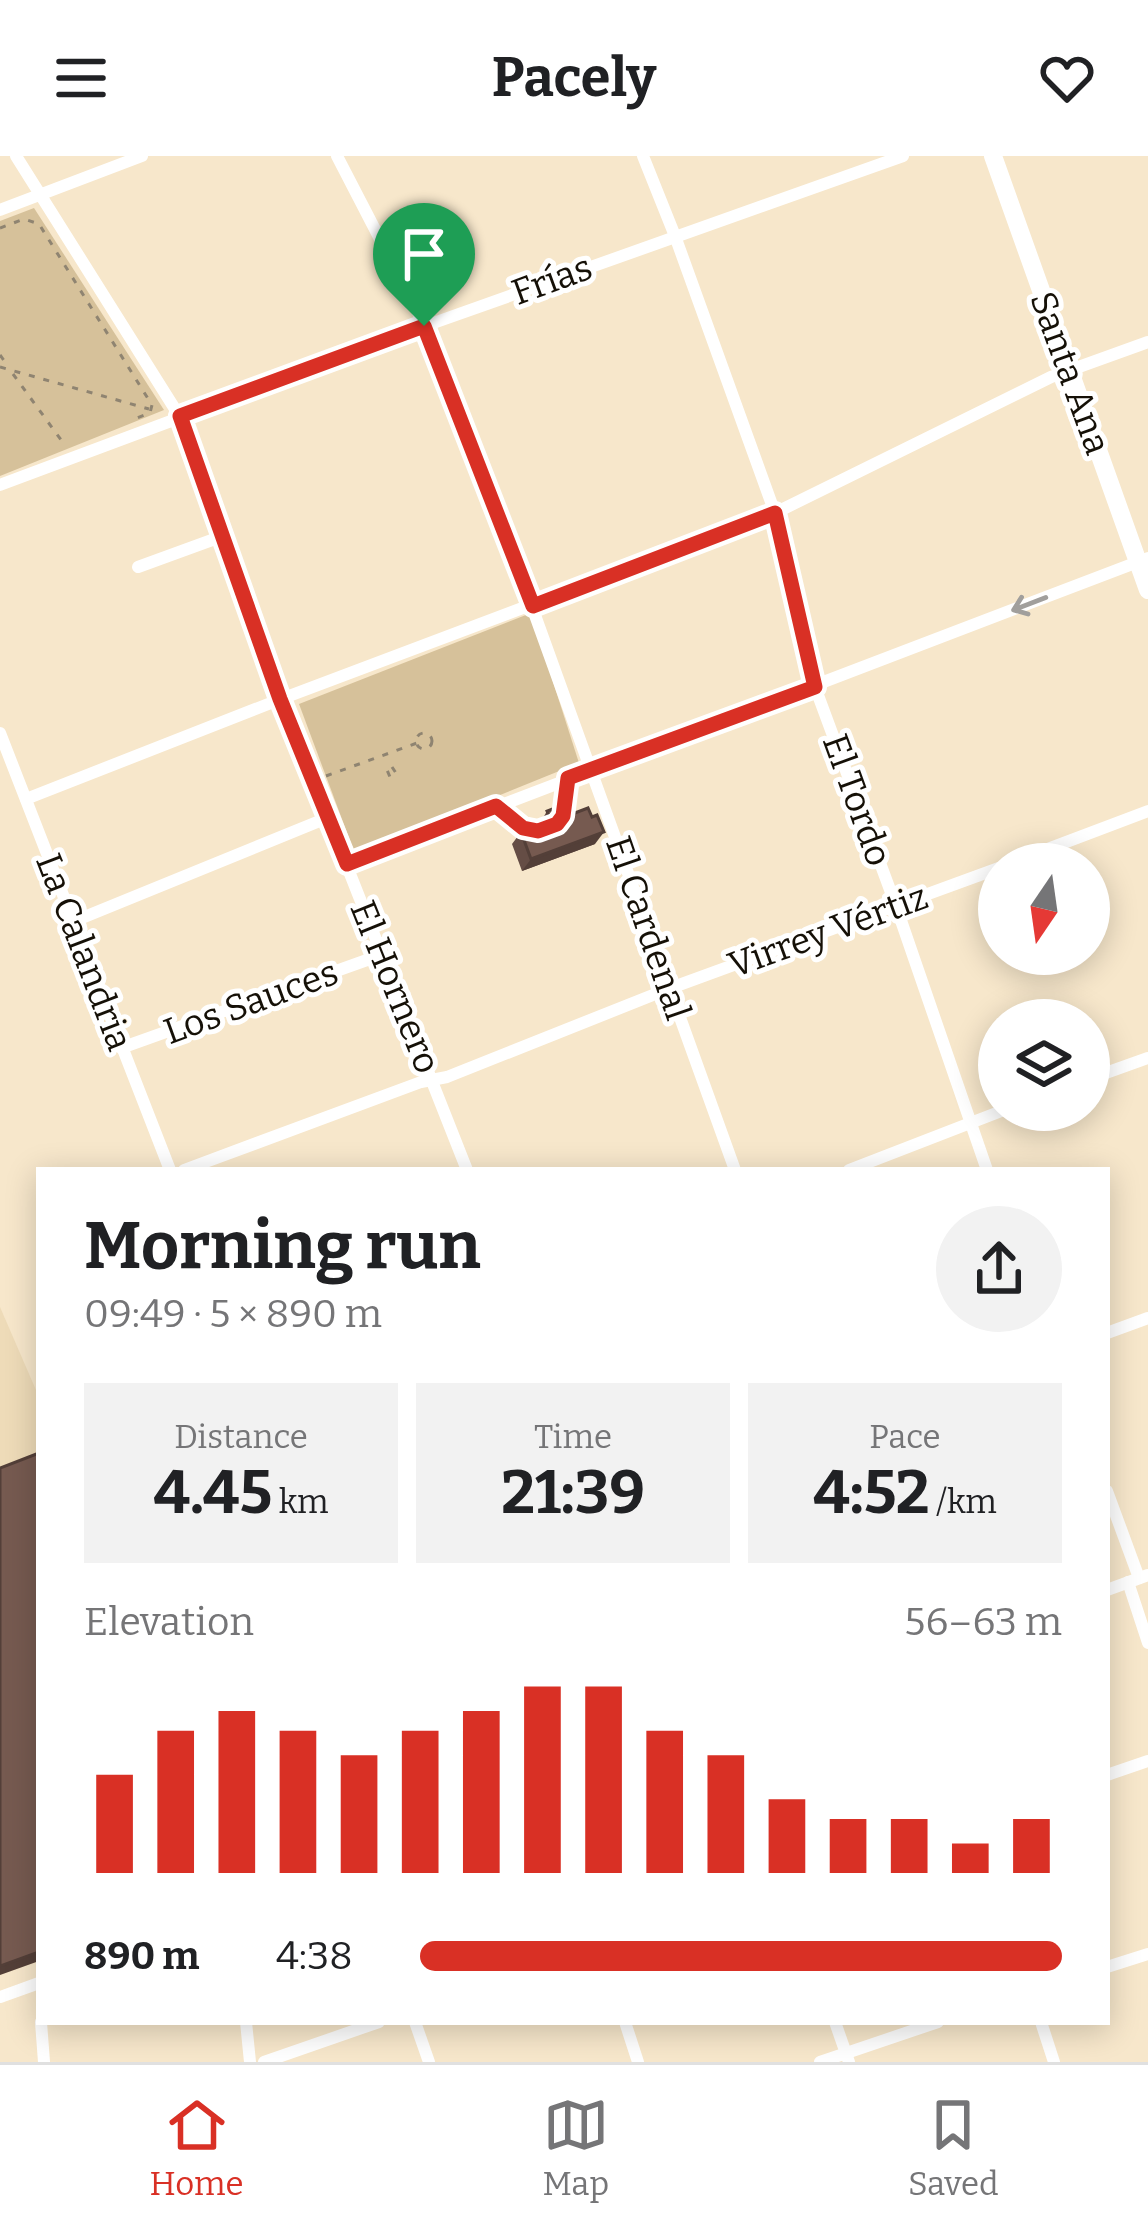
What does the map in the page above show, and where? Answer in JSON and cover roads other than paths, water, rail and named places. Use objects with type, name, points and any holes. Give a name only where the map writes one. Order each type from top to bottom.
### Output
[{"type":"street","name":"El Hornero","points":[[16,156],[180,416],[280,699],[466,1167]]},
{"type":"street","points":[[0,210],[142,156]]},
{"type":"street","name":"El Cardenal","points":[[338,156],[424,326],[533,606],[734,1167]]},
{"type":"street","name":"El Tordo","points":[[643,156],[775,513],[815,687],[986,1167]]},
{"type":"street","name":"Frías","points":[[0,485],[424,326],[903,156]]},
{"type":"street","name":"Santa Ana","points":[[993,156],[1068,370],[1143,560],[1148,590]]},
{"type":"street","points":[[26,799],[775,513],[1068,370],[1148,342]]},
{"type":"street","points":[[138,567],[223,536]]},
{"type":"street","points":[[347,864],[1143,560]]},
{"type":"street","name":"La Calandria","points":[[0,733],[169,1167]]},
{"type":"street","points":[[1065,843],[1148,812]]},
{"type":"street","points":[[71,922],[327,818]]},
{"type":"street","name":"Virrey Vértiz","points":[[192,1167],[421,1082],[447,1077],[668,989],[978,876]]},
{"type":"street","name":"Los Sauces","points":[[121,1048],[381,955]]},
{"type":"street","points":[[1110,1072],[1148,1058]]},
{"type":"street","points":[[857,1167],[978,1120]]},
{"type":"street","points":[[1110,1332],[1148,1318]]},
{"type":"street","points":[[1110,1499],[1138,1578],[1148,1642]]},
{"type":"street","points":[[1110,1589],[1138,1578]]},
{"type":"street","points":[[1110,1774],[1148,1761]]},
{"type":"street","points":[[1110,1965],[1148,1954]]},
{"type":"street","points":[[0,1997],[36,1984]]},
{"type":"street","points":[[41,2025],[44,2062]]},
{"type":"street","points":[[246,2025],[250,2062]]},
{"type":"street","points":[[264,2062],[370,2025]]},
{"type":"street","points":[[417,2025],[429,2062]]},
{"type":"street","points":[[627,2025],[638,2062]]},
{"type":"street","points":[[836,2025],[848,2057]]},
{"type":"street","points":[[820,2062],[848,2057],[930,2025]]},
{"type":"street","points":[[1042,2025],[1054,2062]]},
{"type":"lane","points":[[557,824],[565,810],[568,778]]},
{"type":"lane","points":[[496,806],[523,828],[538,831]]}]
